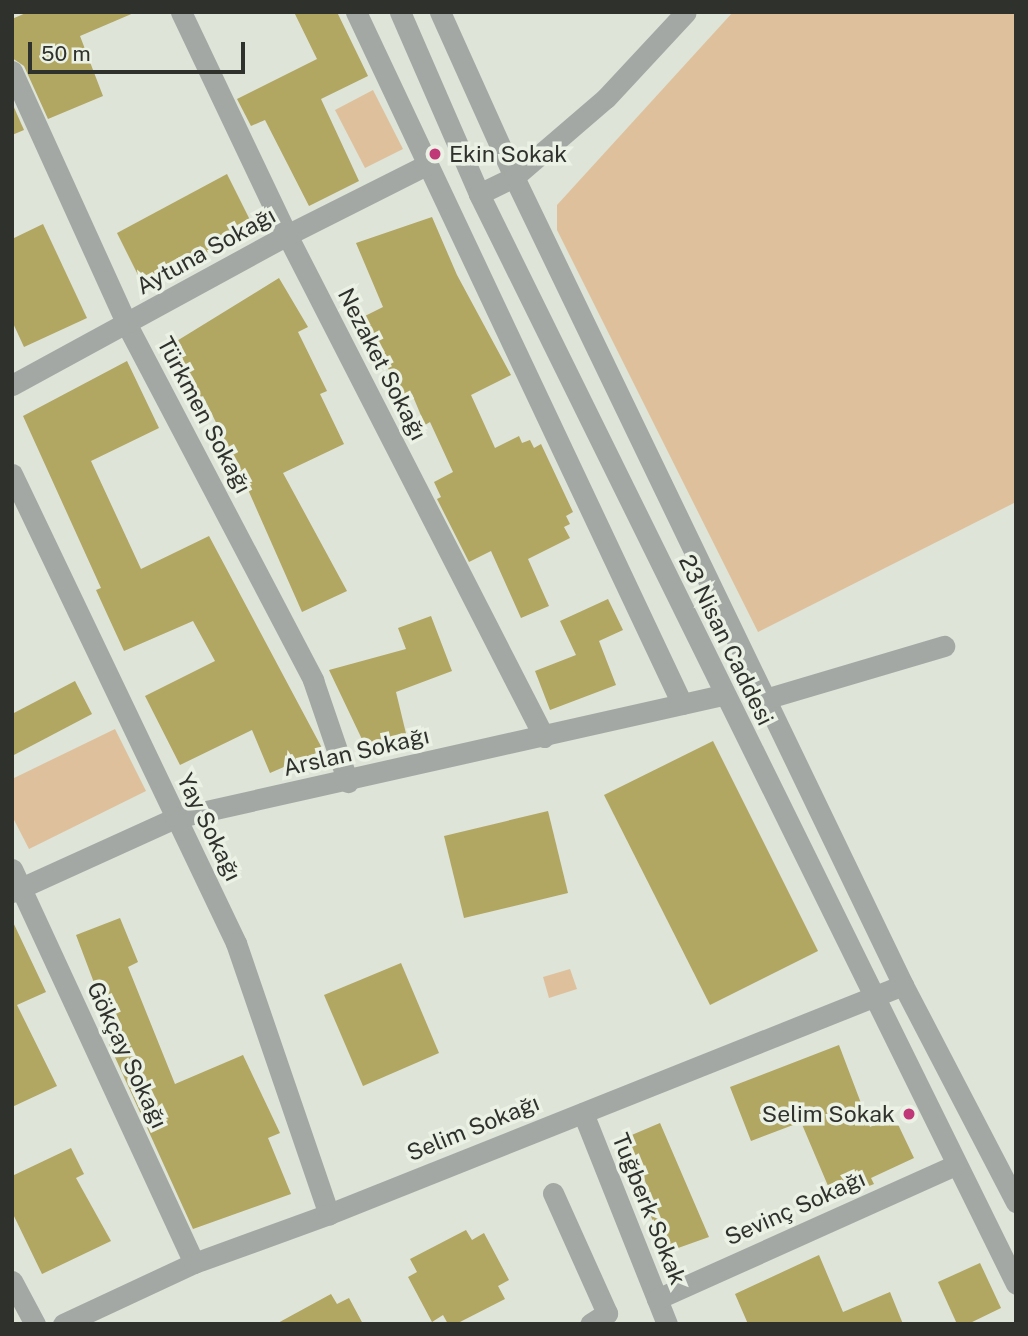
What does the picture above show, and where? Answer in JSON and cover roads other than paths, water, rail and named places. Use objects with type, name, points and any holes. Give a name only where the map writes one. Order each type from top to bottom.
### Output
[{"type":"street","name":"Nezaket Sokağı","points":[[181,12],[287,235],[544,737]]},
{"type":"street","points":[[356,12],[426,166],[682,704]]},
{"type":"street","name":"23 Nisan Caddesi","points":[[400,12],[479,194],[551,334],[722,695],[871,998],[1016,1284]]},
{"type":"street","name":"23 Nisan Caddesi","points":[[439,12],[514,177],[903,985],[1016,1202]]},
{"type":"street","points":[[479,194],[514,177],[606,98],[686,12]]},
{"type":"street","name":"Türkmen Sokağı","points":[[12,71],[127,325],[313,680],[348,782]]},
{"type":"street","name":"Aytuna Sokağı","points":[[12,385],[127,325],[287,235],[426,166]]},
{"type":"street","name":"Yay Sokağı","points":[[12,474],[236,943],[329,1214]]},
{"type":"street","points":[[765,699],[944,646]]},
{"type":"street","name":"Arslan Sokağı","points":[[15,882],[175,818],[348,782],[722,695]]},
{"type":"street","name":"Gökçay Sokağı","points":[[15,882],[194,1263]]},
{"type":"street","name":"Selim Sokağı","points":[[63,1324],[194,1263],[329,1214],[903,985]]},
{"type":"street","name":"Tuğberk Sokak","points":[[583,1113],[667,1324]]},
{"type":"street","name":"Sevinç Sokağı","points":[[657,1298],[955,1165]]},
{"type":"street","points":[[554,1193],[607,1313],[590,1324]]},
{"type":"street","points":[[12,1281],[35,1324]]},
{"type":"place","name":"Ekin Sokak","points":[[435,154]]},
{"type":"place","name":"Selim Sokak","points":[[909,1114]]}]
